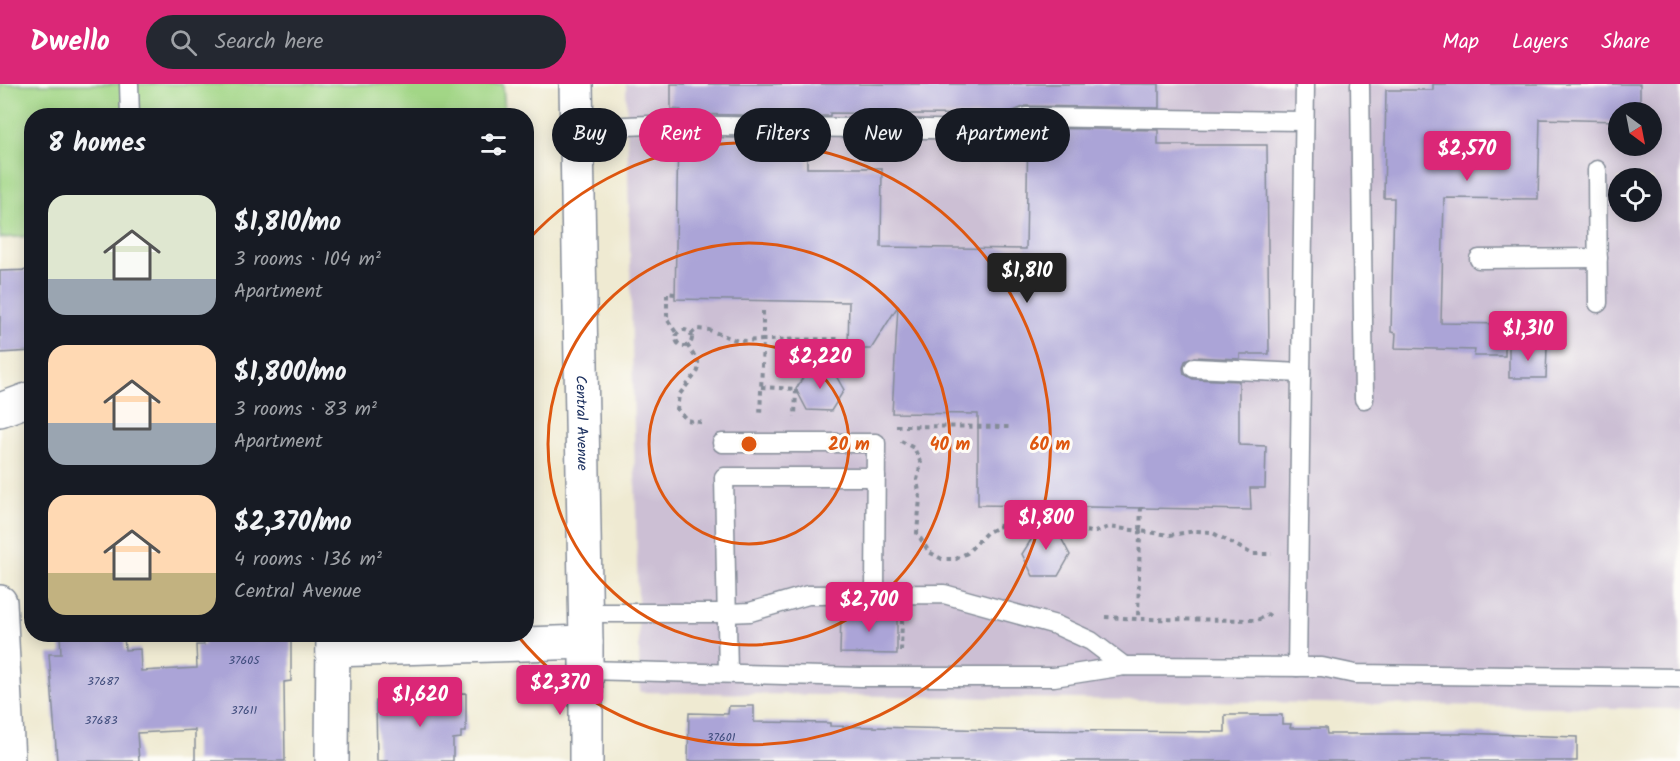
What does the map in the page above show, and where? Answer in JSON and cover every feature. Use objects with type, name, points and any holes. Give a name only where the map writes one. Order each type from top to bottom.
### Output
[{"type":"main road","name":"Central Avenue","points":[[576,84],[577,108]]},
{"type":"main road","name":"Central Avenue","points":[[579,162],[586,761]]},
{"type":"main road","points":[[0,410],[24,401]]},
{"type":"main road","points":[[0,602],[8,761]]},
{"type":"main road","points":[[332,761],[333,642],[586,642]]},
{"type":"lane","points":[[129,84],[130,108]]},
{"type":"lane","points":[[1297,667],[1305,84]]},
{"type":"lane","points":[[1360,84],[1364,399]]},
{"type":"lane","points":[[627,126],[997,130],[1026,117],[1304,122]]},
{"type":"lane","points":[[1597,170],[1598,303]]},
{"type":"lane","points":[[1479,259],[1598,258]]},
{"type":"lane","points":[[1194,368],[1301,373]]},
{"type":"lane","points":[[722,443],[876,443],[875,594]]},
{"type":"lane","points":[[728,674],[724,477],[876,477]]},
{"type":"lane","points":[[586,642],[728,613],[750,612],[808,595],[944,594],[1056,625],[1090,640],[1124,666]]},
{"type":"lane","points":[[586,642],[728,674],[861,677],[1054,676],[1124,666],[1322,667],[1355,674],[1680,678]]},
{"type":"path","points":[[675,294],[667,293],[668,319],[677,334],[678,343],[687,345],[698,361],[698,371],[679,395],[677,409],[687,420],[701,424],[712,422]]},
{"type":"path","points":[[760,423],[763,311]]},
{"type":"path","points":[[691,334],[697,329],[709,330],[738,341],[840,339]]},
{"type":"path","points":[[677,334],[683,330],[691,334]]},
{"type":"path","points":[[687,345],[692,339],[691,334]]},
{"type":"path","points":[[761,387],[796,389],[795,423]]},
{"type":"path","points":[[894,426],[894,433]]},
{"type":"path","points":[[894,441],[908,443],[918,454],[921,463],[917,480],[920,498],[917,533],[929,552],[942,559],[956,559],[968,553],[986,532],[1008,522],[1020,522],[1043,528],[1095,532],[1109,527],[1170,535],[1196,531],[1210,532],[1252,554],[1274,554]]},
{"type":"path","points":[[1138,620],[1142,507]]},
{"type":"path","points":[[1274,543],[1274,565]]},
{"type":"path","points":[[1094,616],[1138,620],[1257,620],[1268,615],[1274,605]]},
{"type":"shaded area","points":[[626,84],[1680,84],[1680,709],[640,692]]},
{"type":"green space","points":[[0,84],[503,84],[505,108],[24,108],[24,236],[0,238]]},
{"type":"building","points":[[671,84],[1159,84],[1159,108],[1026,106],[1021,108],[935,108],[935,114],[923,114],[923,108],[843,108],[843,113],[831,113],[831,108],[734,108],[734,115],[722,115],[722,108],[671,108]]},
{"type":"building","points":[[1433,84],[1640,84],[1640,102],[1608,102],[1608,121],[1540,119],[1538,199],[1444,198],[1441,323],[1505,324],[1505,356],[1474,356],[1475,350],[1395,348],[1396,333],[1391,332],[1394,198],[1384,198],[1386,90],[1433,90]]},
{"type":"building","points":[[1070,129],[1158,130],[1158,145],[1267,145],[1269,354],[1240,354],[1240,359],[1194,357],[1185,361],[1183,368],[1184,374],[1193,379],[1239,381],[1239,445],[1266,446],[1265,488],[1250,488],[1251,510],[978,505],[978,414],[892,413],[898,306],[871,349],[848,349],[849,302],[675,299],[678,162],[722,162],[722,138],[734,138],[734,162],[807,162],[807,168],[882,168],[881,247],[1026,249],[1027,162],[1070,162]]},
{"type":"building","points":[[24,270],[24,352],[0,353],[0,271]]},
{"type":"building","points":[[1509,345],[1547,346],[1546,378],[1509,378]]},
{"type":"building","points":[[808,369],[832,369],[844,390],[831,411],[807,410],[796,389]]},
{"type":"building","points":[[1048,513],[1070,555],[1058,576],[1033,576],[1022,554]]},
{"type":"building","points":[[841,613],[897,613],[897,654],[840,653]]},
{"type":"building","points":[[60,642],[124,642],[125,650],[140,649],[141,671],[197,668],[196,645],[204,645],[204,642],[291,642],[291,681],[284,682],[285,761],[195,761],[195,730],[137,733],[139,761],[57,761],[49,654],[61,654]]},
{"type":"building","points":[[466,693],[466,732],[461,732],[461,738],[453,739],[453,761],[377,761],[376,701],[415,701],[415,694]]},
{"type":"building","points":[[729,706],[754,706],[754,722],[999,730],[1225,732],[1225,715],[1282,715],[1282,724],[1291,724],[1290,728],[1326,728],[1327,734],[1461,733],[1577,737],[1577,761],[688,761],[689,713],[728,714]]}]
